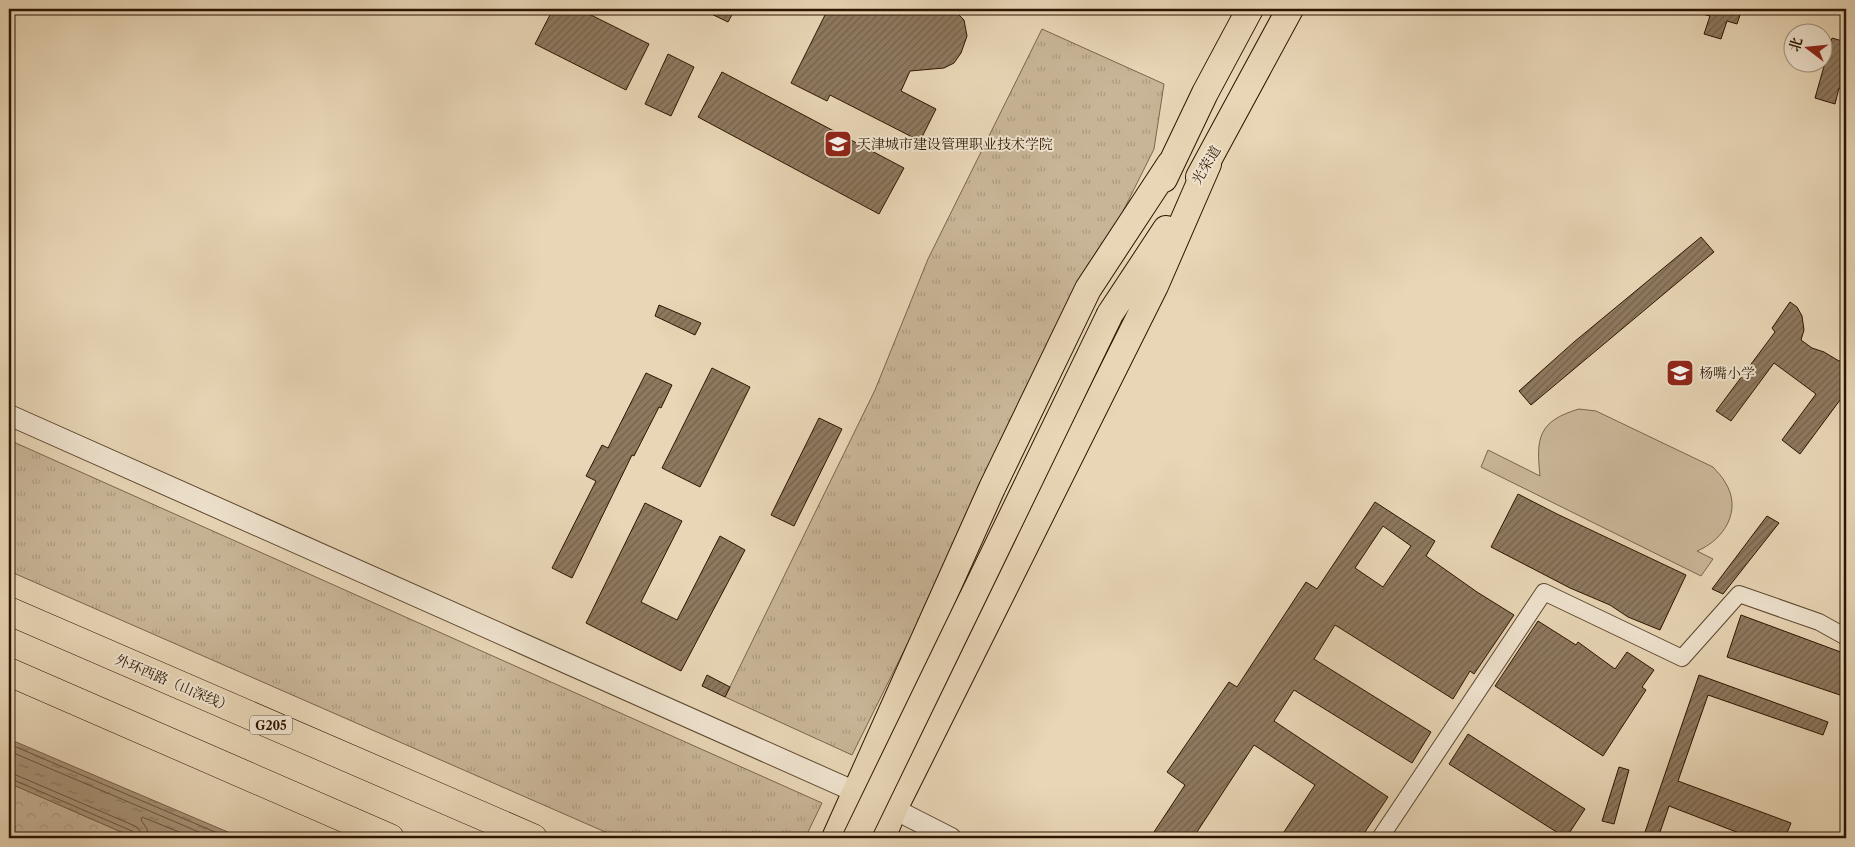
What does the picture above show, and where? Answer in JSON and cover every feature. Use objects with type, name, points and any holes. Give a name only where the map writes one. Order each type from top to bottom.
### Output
[{"type":"highway","name":"外环西路（山深线）","points":[[9,611],[533,838]]},
{"type":"highway","points":[[9,672],[390,838]]},
{"type":"main road","points":[[856,838],[1110,314],[1170,164],[1250,9]]},
{"type":"main road","name":"光荣道","points":[[1110,314],[1208,164],[1290,9]]},
{"type":"main road","points":[[835,838],[992,488],[1088,288],[1170,164]]},
{"type":"main road","points":[[882,838],[894,809],[1155,286],[1208,164]]},
{"type":"street","points":[[9,415],[894,809],[951,838]]},
{"type":"street","points":[[1380,838],[1544,592],[1682,658],[1739,594],[1819,622],[1846,637]]},
{"type":"green space","points":[[1042,29],[1164,84],[1154,149],[852,755],[725,697],[875,390],[928,259]]},
{"type":"green space","points":[[1579,409],[1596,411],[1713,467],[1722,478],[1730,493],[1731,513],[1728,523],[1715,540],[1697,551],[1713,559],[1701,576],[1481,467],[1488,450],[1540,476],[1539,451],[1543,433],[1555,419]]},
{"type":"green space","points":[[9,440],[822,803],[805,838],[619,838],[9,571]]},
{"type":"green space","points":[[9,783],[135,838],[9,838]]},
{"type":"water","points":[[9,739],[242,838],[135,838],[9,783]]},
{"type":"building","points":[[553,9],[579,9],[649,44],[626,90],[535,44]]},
{"type":"building","points":[[701,9],[735,9],[728,22]]},
{"type":"building","points":[[828,9],[953,9],[964,20],[967,36],[961,53],[954,63],[944,68],[910,71],[901,91],[936,109],[920,141],[830,95],[827,101],[791,83]]},
{"type":"building","points":[[1696,9],[1742,9],[1737,24],[1727,21],[1721,39],[1704,34],[1710,16],[1695,12]]},
{"type":"building","points":[[1832,38],[1846,42],[1846,90],[1839,88],[1835,104],[1815,98],[1822,72],[1832,72]]},
{"type":"building","points":[[668,54],[694,67],[671,116],[645,104]]},
{"type":"building","points":[[722,72],[904,168],[879,214],[698,117]]},
{"type":"building","points":[[1701,237],[1714,252],[1531,405],[1519,391],[1574,342]]},
{"type":"building","points":[[1790,302],[1797,307],[1802,316],[1804,330],[1801,340],[1812,348],[1824,352],[1839,361],[1846,359],[1846,392],[1800,454],[1782,440],[1816,394],[1774,363],[1731,421],[1716,411],[1775,332],[1772,328]]},
{"type":"building","points":[[659,305],[701,323],[695,335],[655,316]]},
{"type":"building","points":[[712,368],[750,387],[700,487],[662,468]]},
{"type":"building","points":[[646,373],[672,385],[634,456],[632,455],[572,578],[552,568],[596,481],[586,476],[602,445],[608,448]]},
{"type":"building","points":[[819,418],[842,429],[794,526],[771,515]]},
{"type":"building","points":[[1518,494],[1686,575],[1660,630],[1628,617],[1610,605],[1570,588],[1491,547]]},
{"type":"building","points":[[1375,502],[1435,541],[1426,556],[1477,592],[1514,615],[1474,674],[1470,671],[1453,699],[1335,625],[1314,659],[1431,732],[1412,763],[1294,690],[1274,721],[1388,797],[1361,838],[1280,838],[1315,785],[1254,745],[1193,838],[1150,838],[1185,785],[1167,772],[1229,682],[1237,687],[1306,582],[1317,589]],"holes":[[[1383,526],[1411,546],[1383,587],[1355,568]]]},
{"type":"building","points":[[645,503],[682,521],[641,602],[677,620],[720,536],[745,550],[681,671],[586,623]]},
{"type":"building","points":[[1767,516],[1779,523],[1723,594],[1712,589]]},
{"type":"building","points":[[1741,615],[1846,654],[1846,697],[1727,657]]},
{"type":"building","points":[[1538,621],[1576,645],[1578,642],[1615,669],[1627,652],[1654,670],[1642,687],[1646,690],[1603,756],[1495,686]]},
{"type":"building","points":[[707,675],[730,687],[725,697],[702,686]]},
{"type":"building","points":[[1699,675],[1828,722],[1823,735],[1708,695],[1678,781],[1791,823],[1785,838],[1752,838],[1669,806],[1658,838],[1643,838]]},
{"type":"building","points":[[1468,734],[1585,809],[1566,838],[1449,764]]},
{"type":"building","points":[[1619,767],[1629,770],[1614,824],[1602,821]]},
{"type":"place","name":"天津城市建设管理职业技术学院","points":[[838,144]]},
{"type":"place","name":"杨嘴小学","points":[[1680,373]]}]
